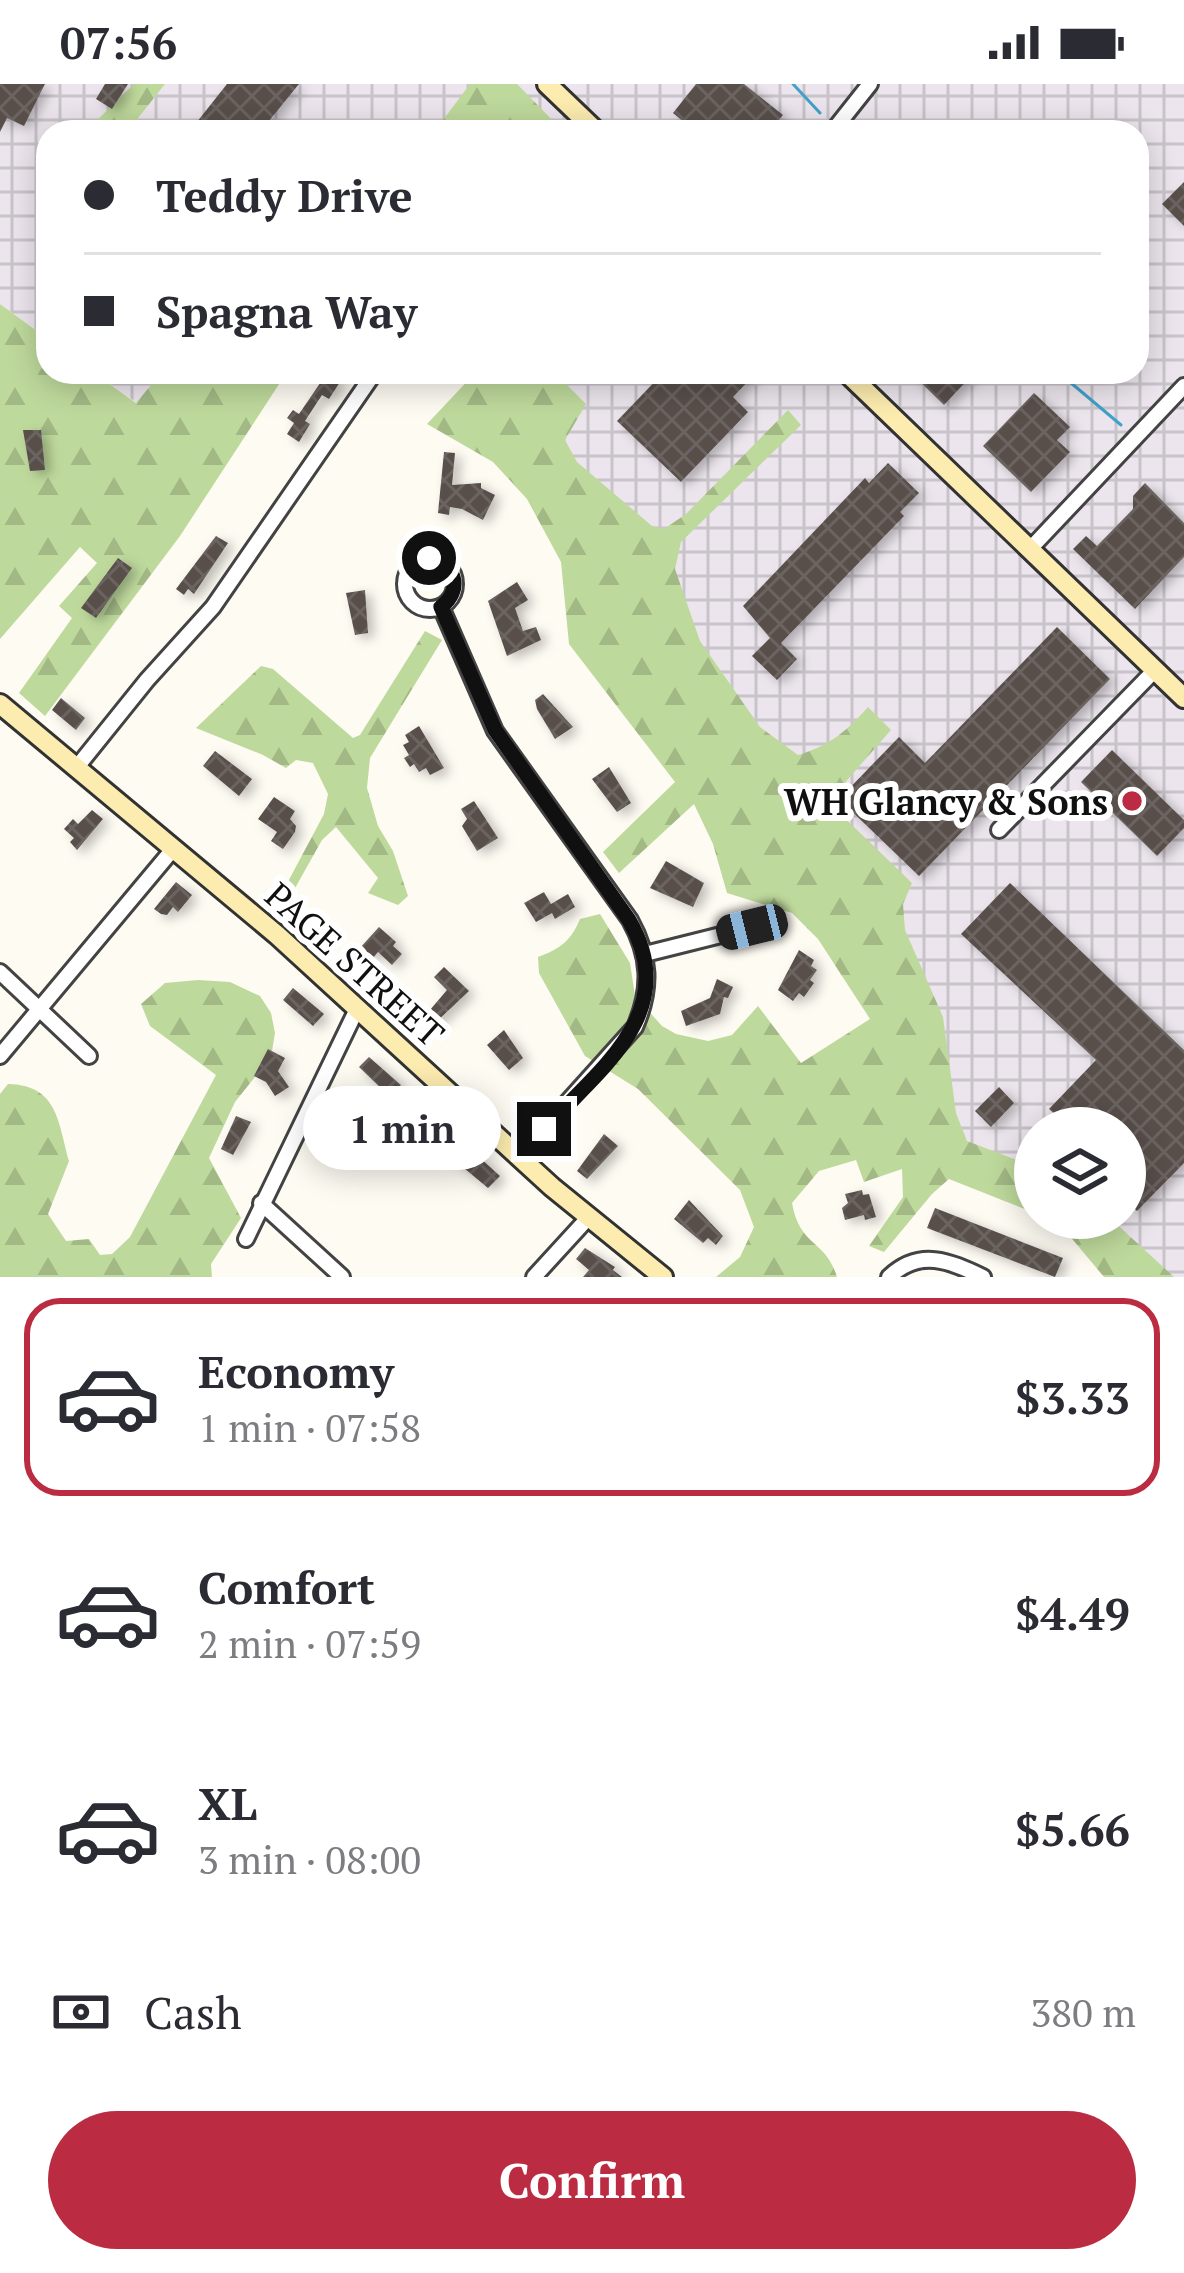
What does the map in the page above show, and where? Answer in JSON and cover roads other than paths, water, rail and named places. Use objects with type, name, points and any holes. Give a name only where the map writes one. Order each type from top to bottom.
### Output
[{"type":"main road","points":[[548,84],[585,120]]},
{"type":"main road","points":[[858,384],[1184,698]]},
{"type":"main road","name":"PAGE STREET","points":[[0,704],[174,848],[518,1157],[663,1277]]},
{"type":"street","points":[[842,120],[870,84]]},
{"type":"street","points":[[77,767],[213,607],[367,384]]},
{"type":"street","points":[[1030,549],[1184,386]]},
{"type":"street","points":[[441,607],[495,730],[622,908],[645,954],[647,989],[635,1027],[518,1157]]},
{"type":"street","points":[[999,830],[1154,670]]},
{"type":"street","points":[[0,1056],[174,848]]},
{"type":"street","points":[[645,954],[752,927]]},
{"type":"street","points":[[0,972],[88,1055]]},
{"type":"street","points":[[245,1239],[357,1009]]},
{"type":"street","points":[[261,1203],[342,1277]]},
{"type":"street","points":[[534,1277],[588,1218]]},
{"type":"street","points":[[889,1277],[905,1264],[930,1258],[948,1260],[983,1277]]},
{"type":"waterway","points":[[793,84],[820,113]]},
{"type":"waterway","points":[[1072,384],[1121,425]]},
{"type":"place","name":"WH Glancy & Sons","points":[[1132,801]]}]
